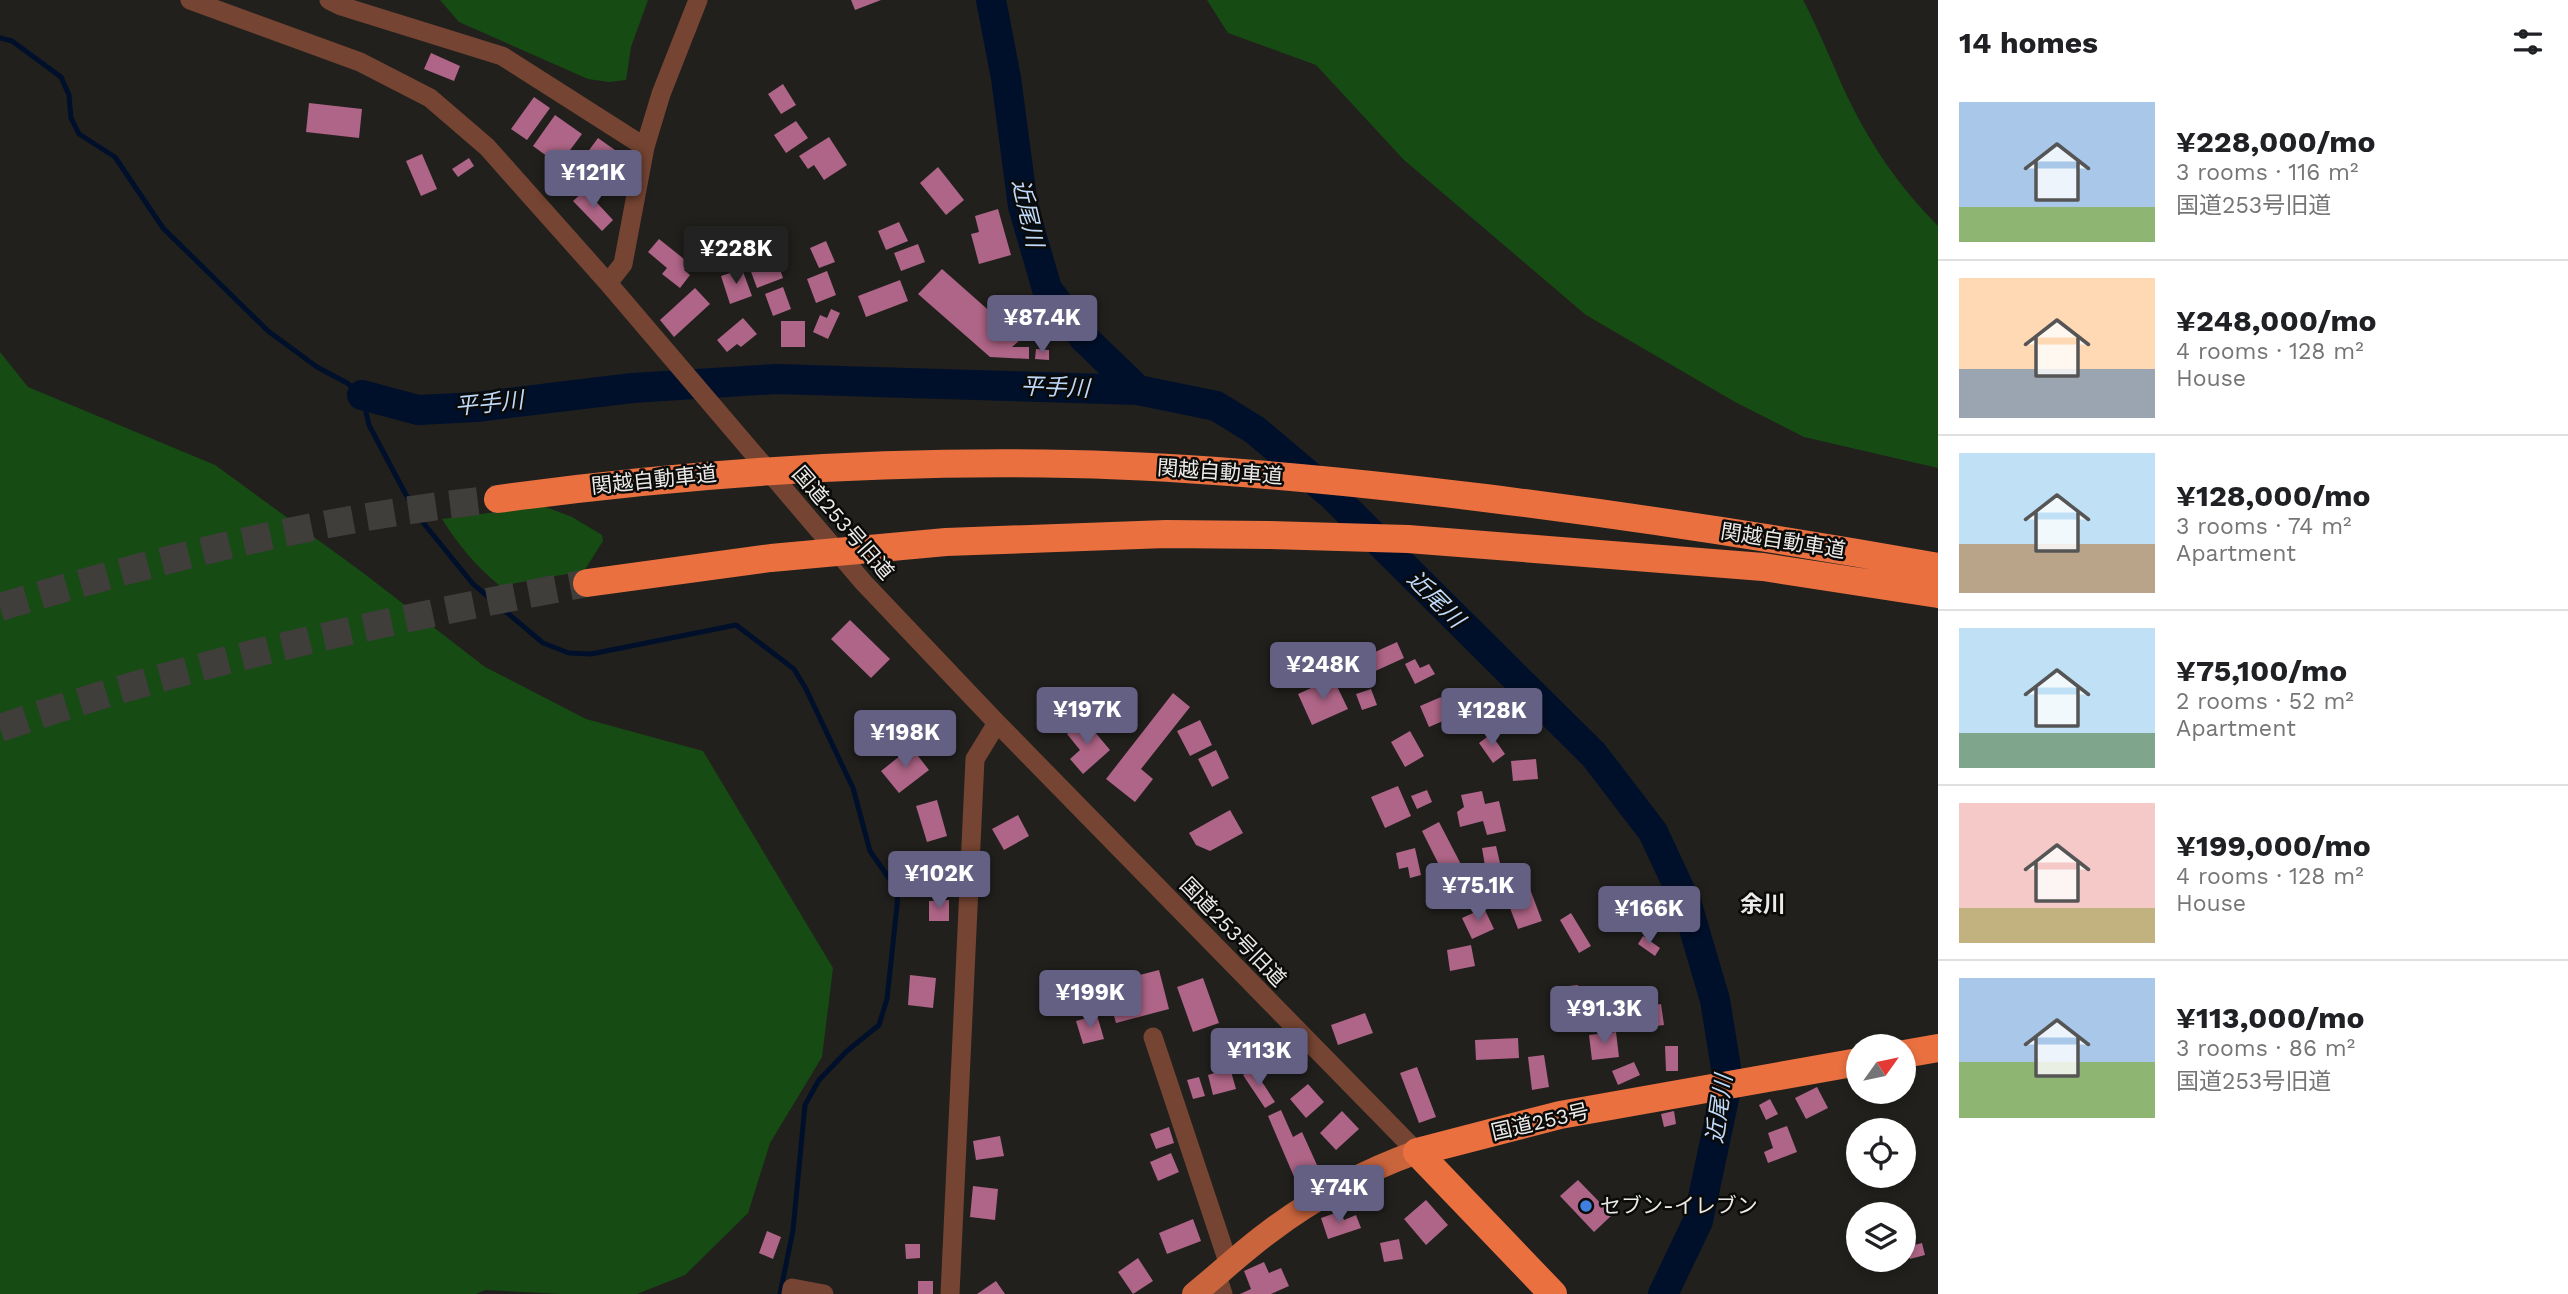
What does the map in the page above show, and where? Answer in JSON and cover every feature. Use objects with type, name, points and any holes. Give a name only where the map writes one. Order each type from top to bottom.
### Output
[{"type":"highway","name":"関越自動車道","points":[[498,499],[730,472],[921,463],[1069,464],[1348,481],[1644,519],[1938,567]]},
{"type":"highway","name":"関越自動車道","points":[[587,583],[746,561],[946,542],[1154,534],[1317,535],[1408,538],[1763,567],[1938,594]]},
{"type":"highway","points":[[1916,1052],[1938,1048]]},
{"type":"highway","name":"国道253号","points":[[1417,1152],[1560,1115],[1846,1064]]},
{"type":"highway","points":[[1417,1152],[1553,1294]]},
{"type":"main road","points":[[1194,1294],[1223,1278],[1270,1231],[1341,1185],[1379,1165],[1417,1152]]},
{"type":"street","name":"国道253号旧道","points":[[190,0],[359,62],[430,98],[487,147],[708,399],[864,583],[997,723],[1417,1152]]},
{"type":"street","points":[[328,0],[502,56],[645,147]]},
{"type":"street","points":[[608,284],[623,264],[645,147],[661,94],[698,0]]},
{"type":"street","points":[[950,1294],[975,759],[997,723]]},
{"type":"street","points":[[1153,1037],[1223,1278]]},
{"type":"street","points":[[791,1294],[792,1288],[824,1294]]},
{"type":"green space","points":[[440,0],[648,0],[631,47],[626,80],[609,82],[588,79],[459,22]]},
{"type":"green space","points":[[1207,0],[1803,0],[1867,133],[1899,182],[1938,226],[1938,468],[1804,437],[1735,402],[1586,315],[1404,160],[1316,65],[1228,33]]},
{"type":"green space","points":[[0,352],[28,387],[215,465],[362,572],[485,667],[586,719],[703,751],[833,968],[822,1057],[770,1143],[748,1213],[685,1275],[637,1294],[485,1290],[476,1294],[0,1294]]},
{"type":"green space","points":[[543,506],[572,517],[602,535],[603,541],[584,571],[500,586],[468,555],[442,519]]},
{"type":"building","points":[[851,0],[881,0],[855,10]]},
{"type":"building","points":[[431,53],[460,66],[454,81],[424,69]]},
{"type":"building","points":[[783,84],[796,105],[781,114],[768,94]]},
{"type":"building","points":[[534,97],[550,108],[527,140],[511,129]]},
{"type":"building","points":[[309,103],[362,109],[359,138],[306,132]]},
{"type":"building","points":[[555,115],[582,134],[559,165],[533,146]]},
{"type":"building","points":[[796,121],[808,138],[786,153],[774,135]]},
{"type":"building","points":[[829,137],[847,165],[824,180],[814,165],[808,169],[799,156]]},
{"type":"building","points":[[598,138],[622,155],[609,172],[605,169],[595,182],[576,168]]},
{"type":"building","points":[[422,154],[437,189],[421,196],[406,161]]},
{"type":"building","points":[[469,158],[474,166],[458,177],[452,169]]},
{"type":"building","points":[[938,167],[964,200],[946,215],[920,183]]},
{"type":"building","points":[[585,190],[613,220],[602,231],[573,201]]},
{"type":"building","points":[[998,209],[1011,255],[979,264],[971,234],[979,232],[975,216]]},
{"type":"building","points":[[899,222],[908,241],[886,250],[878,231]]},
{"type":"building","points":[[659,239],[689,263],[684,270],[690,275],[680,288],[662,274],[667,268],[648,252]]},
{"type":"building","points":[[826,241],[835,262],[819,268],[810,248]]},
{"type":"building","points":[[918,244],[925,262],[901,271],[894,253]]},
{"type":"building","points":[[777,260],[783,278],[757,288],[750,269]]},
{"type":"building","points":[[742,269],[752,296],[730,304],[721,276]]},
{"type":"building","points":[[942,269],[1021,339],[1012,347],[1029,347],[1029,359],[990,357],[918,294]]},
{"type":"building","points":[[827,271],[836,295],[816,303],[807,279]]},
{"type":"building","points":[[900,280],[908,301],[866,317],[858,296]]},
{"type":"building","points":[[783,287],[791,309],[773,316],[765,294]]},
{"type":"building","points":[[695,288],[710,304],[674,337],[660,320]]},
{"type":"building","points":[[831,309],[840,313],[828,339],[813,332],[820,315],[827,318]]},
{"type":"building","points":[[743,318],[757,334],[741,347],[737,344],[727,352],[717,340]]},
{"type":"building","points":[[781,321],[805,321],[805,347],[781,347]]},
{"type":"building","points":[[1036,349],[1049,350],[1049,360],[1035,359]]},
{"type":"building","points":[[850,620],[890,659],[871,678],[831,639]]},
{"type":"building","points":[[1397,642],[1404,658],[1360,678],[1353,662]]},
{"type":"building","points":[[1415,659],[1420,668],[1429,664],[1435,674],[1415,684],[1405,664]]},
{"type":"building","points":[[1333,678],[1348,709],[1312,725],[1298,694]]},
{"type":"building","points":[[1371,689],[1377,705],[1362,710],[1356,694]]},
{"type":"building","points":[[1173,693],[1190,707],[1141,769],[1153,779],[1135,802],[1106,779]]},
{"type":"building","points":[[1441,697],[1450,718],[1429,727],[1420,706]]},
{"type":"building","points":[[1084,719],[1110,750],[1083,774],[1070,759],[1080,750],[1067,734]]},
{"type":"building","points":[[1200,720],[1212,745],[1190,756],[1177,731]]},
{"type":"building","points":[[1410,731],[1424,756],[1405,767],[1391,742]]},
{"type":"building","points":[[1491,734],[1505,754],[1493,763],[1479,743]]},
{"type":"building","points":[[911,747],[929,770],[899,793],[881,771]]},
{"type":"building","points":[[1216,750],[1229,778],[1212,787],[1198,759]]},
{"type":"building","points":[[1536,759],[1538,779],[1513,781],[1511,761]]},
{"type":"building","points":[[1398,786],[1411,816],[1385,828],[1371,797]]},
{"type":"building","points":[[1427,790],[1432,802],[1417,809],[1411,796]]},
{"type":"building","points":[[1482,791],[1485,804],[1499,801],[1506,831],[1487,835],[1483,821],[1460,827],[1457,812],[1464,807],[1461,795]]},
{"type":"building","points":[[937,800],[947,836],[927,842],[916,806]]},
{"type":"building","points":[[1230,810],[1243,833],[1210,851],[1196,845],[1189,833]]},
{"type":"building","points":[[1018,815],[1029,836],[1004,850],[992,829]]},
{"type":"building","points":[[1439,822],[1465,872],[1447,881],[1422,831]]},
{"type":"building","points":[[1496,846],[1500,863],[1485,866],[1482,848]]},
{"type":"building","points":[[1415,848],[1421,875],[1410,878],[1408,867],[1399,869],[1396,853]]},
{"type":"building","points":[[949,859],[949,882],[909,881],[909,860]]},
{"type":"building","points":[[1530,889],[1542,921],[1518,929],[1510,908],[1522,903],[1519,894]]},
{"type":"building","points":[[949,900],[949,921],[929,921],[929,901]]},
{"type":"building","points":[[1484,908],[1494,929],[1472,939],[1462,918]]},
{"type":"building","points":[[1571,913],[1591,946],[1579,953],[1560,920]]},
{"type":"building","points":[[1643,936],[1660,948],[1655,956],[1638,944]]},
{"type":"building","points":[[1471,945],[1475,966],[1450,971],[1447,950]]},
{"type":"building","points":[[1159,970],[1169,1009],[1116,1023],[1105,984]]},
{"type":"building","points":[[910,975],[936,978],[933,1008],[908,1005]]},
{"type":"building","points":[[1203,978],[1219,1023],[1193,1032],[1177,987]]},
{"type":"building","points":[[1578,985],[1581,1013],[1563,1015],[1560,987]]},
{"type":"building","points":[[1661,1004],[1664,1025],[1627,1030],[1624,1010]]},
{"type":"building","points":[[1365,1013],[1373,1033],[1338,1045],[1331,1025]]},
{"type":"building","points":[[1097,1015],[1104,1039],[1083,1044],[1076,1021]]},
{"type":"building","points":[[1616,1032],[1619,1057],[1592,1060],[1589,1035]]},
{"type":"building","points":[[1518,1038],[1519,1058],[1476,1060],[1475,1040]]},
{"type":"building","points":[[1665,1046],[1678,1046],[1678,1071],[1666,1071]]},
{"type":"building","points":[[1544,1055],[1549,1087],[1532,1090],[1528,1057]]},
{"type":"building","points":[[1634,1062],[1640,1075],[1618,1085],[1612,1071]]},
{"type":"building","points":[[1417,1067],[1436,1117],[1419,1123],[1400,1073]]},
{"type":"building","points":[[1230,1068],[1236,1089],[1213,1095],[1208,1075]]},
{"type":"building","points":[[1253,1068],[1275,1102],[1265,1108],[1243,1075]]},
{"type":"building","points":[[1199,1077],[1205,1096],[1193,1099],[1187,1080]]},
{"type":"building","points":[[1308,1084],[1324,1102],[1306,1118],[1290,1099]]},
{"type":"building","points":[[1817,1087],[1828,1108],[1806,1119],[1795,1098]]},
{"type":"building","points":[[1770,1099],[1778,1114],[1766,1120],[1759,1105]]},
{"type":"building","points":[[1281,1110],[1293,1137],[1302,1132],[1322,1176],[1298,1186],[1268,1116]]},
{"type":"building","points":[[1342,1111],[1359,1129],[1336,1150],[1320,1133]]},
{"type":"building","points":[[1674,1111],[1676,1124],[1664,1127],[1661,1114]]},
{"type":"building","points":[[1787,1126],[1797,1152],[1768,1163],[1764,1152],[1773,1148],[1768,1133]]},
{"type":"building","points":[[1169,1127],[1174,1143],[1156,1149],[1150,1134]]},
{"type":"building","points":[[1000,1136],[1004,1156],[976,1160],[973,1141]]},
{"type":"building","points":[[1171,1153],[1179,1172],[1158,1181],[1150,1162]]},
{"type":"building","name":"セブン-イレブン","points":[[1578,1180],[1612,1215],[1594,1232],[1560,1196]]},
{"type":"building","points":[[973,1186],[998,1189],[995,1220],[970,1217]]},
{"type":"building","points":[[1426,1200],[1448,1225],[1426,1245],[1404,1219]]},
{"type":"building","points":[[1341,1211],[1344,1220],[1356,1215],[1361,1228],[1328,1239],[1321,1218]]},
{"type":"building","points":[[1193,1219],[1201,1241],[1167,1254],[1159,1233]]},
{"type":"building","points":[[767,1231],[781,1237],[773,1259],[759,1253]]},
{"type":"building","points":[[1399,1239],[1403,1259],[1384,1262],[1380,1243]]},
{"type":"building","points":[[1922,1243],[1925,1255],[1916,1257],[1916,1245]]},
{"type":"building","points":[[905,1244],[920,1244],[920,1258],[906,1259]]},
{"type":"building","points":[[1138,1258],[1153,1281],[1133,1294],[1118,1272]]},
{"type":"building","points":[[1264,1262],[1269,1273],[1281,1268],[1289,1286],[1271,1294],[1240,1294],[1251,1289],[1244,1271]]},
{"type":"building","points":[[918,1281],[933,1281],[933,1294],[918,1294]]},
{"type":"building","points":[[996,1281],[1005,1294],[977,1294]]},
{"type":"waterway","name":"近尾川","points":[[991,0],[1006,78],[1023,206],[1047,289],[1084,338],[1138,390],[1216,406],[1255,430],[1332,495],[1594,755],[1653,832],[1687,905],[1715,1000],[1728,1080],[1698,1221],[1663,1294]]},
{"type":"waterway","points":[[0,38],[12,41],[61,77],[69,95],[71,118],[79,134],[115,157],[163,228],[268,331],[317,367],[347,383],[362,395],[369,425],[421,520],[473,584],[543,643],[569,653],[591,654],[736,625],[794,669],[853,788],[870,851],[898,891],[887,999],[879,1025],[847,1051],[819,1080],[805,1105],[793,1230],[780,1294]]},
{"type":"waterway","name":"平手川","points":[[362,395],[418,410],[477,407],[632,388],[776,379],[1138,390]]},
{"type":"tunnel","points":[[0,607],[247,541],[372,516],[498,499]]},
{"type":"tunnel","points":[[0,728],[72,704],[217,663],[364,628],[587,583]]},
{"type":"place","name":"セブン-イレブン","points":[[1586,1206]]},
{"type":"district","name":"余川","points":[[1763,904]]}]
